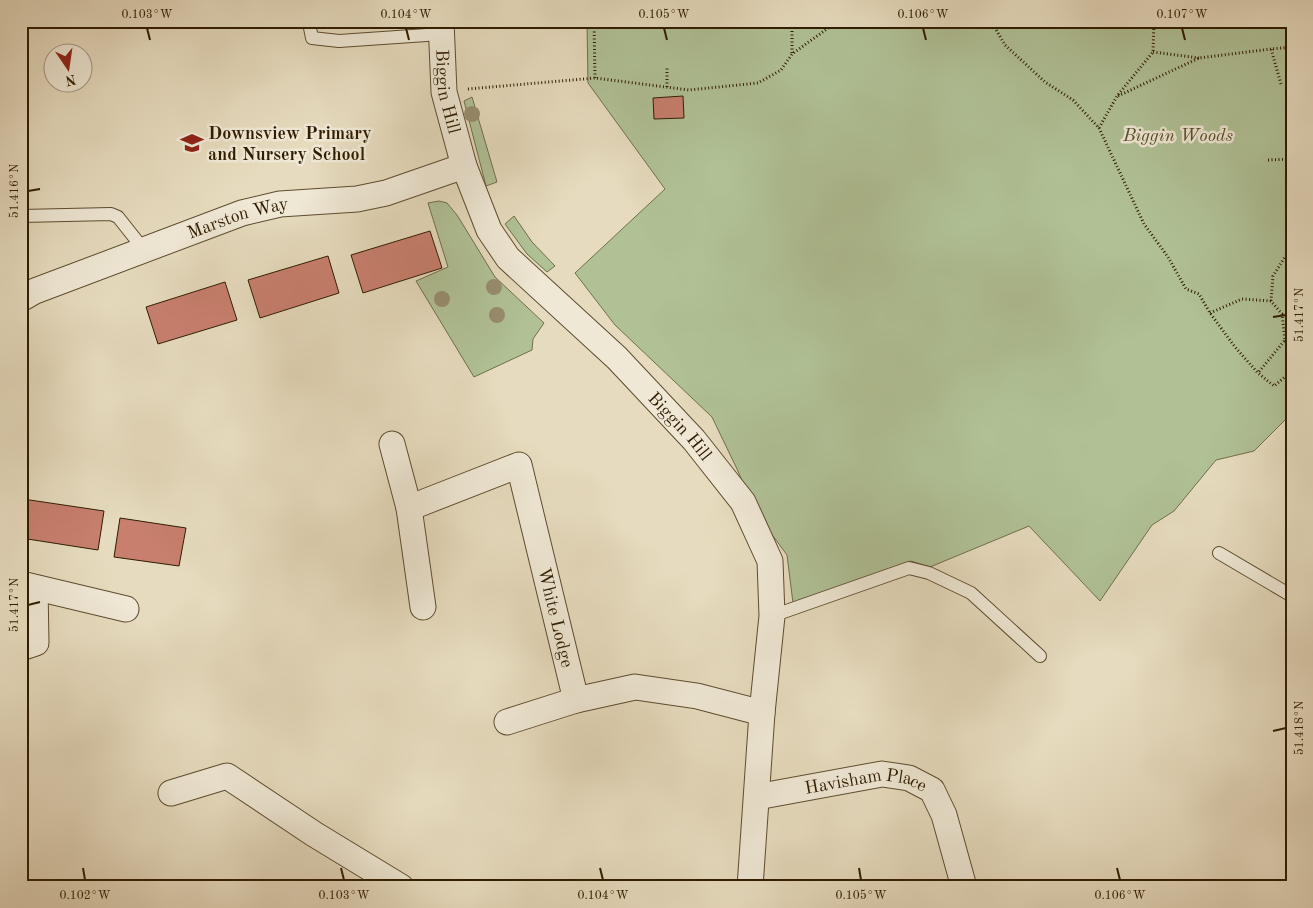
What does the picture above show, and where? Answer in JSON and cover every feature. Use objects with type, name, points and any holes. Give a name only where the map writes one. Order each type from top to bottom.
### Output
[{"type":"street","name":"Biggin Hill","points":[[441,28],[444,92],[464,166],[486,223],[508,258],[617,358],[694,440],[743,502],[770,561],[772,616],[762,713],[750,887]]},
{"type":"street","name":"Marston Way","points":[[21,299],[36,291],[242,213],[280,204],[357,198],[386,193],[464,166]]},
{"type":"street","points":[[392,444],[409,508],[423,607]]},
{"type":"street","name":"White Lodge","points":[[409,508],[519,465],[576,700]]},
{"type":"street","points":[[21,648],[36,643],[28,586],[126,609]]},
{"type":"street","points":[[507,722],[576,700],[635,687],[697,696],[762,713]]},
{"type":"street","name":"Havisham Place","points":[[757,796],[882,774],[909,778],[932,790],[944,814],[964,887]]},
{"type":"street","points":[[171,793],[227,776],[314,834],[401,887]]},
{"type":"lane","points":[[309,24],[312,38],[338,41],[441,28]]},
{"type":"lane","points":[[21,216],[111,214],[118,217],[145,251]]},
{"type":"lane","points":[[1218,553],[1292,596]]},
{"type":"lane","points":[[772,616],[909,568],[929,573],[971,592],[1040,656]]},
{"type":"path","points":[[594,21],[595,78]]},
{"type":"path","points":[[792,21],[792,54]]},
{"type":"path","points":[[444,92],[503,85],[595,78],[689,90],[758,83],[781,70],[792,54],[838,21]]},
{"type":"path","points":[[991,21],[1005,45],[1045,82],[1073,100],[1099,128],[1144,224],[1168,257],[1186,289],[1199,294],[1234,347],[1258,373],[1274,386],[1292,371]]},
{"type":"path","points":[[1099,128],[1117,96],[1153,52],[1154,21]]},
{"type":"path","points":[[1153,52],[1200,58],[1292,47]]},
{"type":"path","points":[[1271,49],[1281,84]]},
{"type":"path","points":[[1117,96],[1200,58]]},
{"type":"path","points":[[667,66],[667,87]]},
{"type":"path","points":[[1268,160],[1292,158]]},
{"type":"path","points":[[1292,250],[1287,254],[1273,276],[1271,301],[1282,314],[1285,340],[1292,348]]},
{"type":"path","points":[[1210,313],[1242,299],[1271,301]]},
{"type":"path","points":[[1282,314],[1292,314]]},
{"type":"path","points":[[1258,373],[1285,340]]},
{"type":"green space","name":"Biggin Woods","points":[[587,21],[1292,21],[1292,413],[1254,451],[1216,460],[1174,511],[1152,525],[1100,601],[1029,526],[930,567],[911,561],[793,603],[787,555],[756,513],[712,417],[615,325],[575,273],[665,189],[588,83]]},
{"type":"green space","points":[[472,97],[497,182],[486,186],[464,101]]},
{"type":"green space","points":[[439,201],[447,203],[457,215],[495,277],[544,323],[533,339],[532,350],[474,377],[416,281],[448,267],[428,203]]},
{"type":"green space","points":[[514,216],[532,242],[555,266],[547,272],[527,254],[505,224]]},
{"type":"building","points":[[683,96],[684,118],[654,119],[653,98]]},
{"type":"building","points":[[430,231],[442,268],[363,293],[351,255]]},
{"type":"building","points":[[328,256],[339,293],[260,318],[248,280]]},
{"type":"building","points":[[225,282],[237,320],[158,344],[146,307]]},
{"type":"building","points":[[23,499],[104,511],[98,550],[21,538]]},
{"type":"building","points":[[120,518],[186,528],[179,566],[114,557]]},
{"type":"place","name":"Downsview Primary and Nursery School","points":[[192,143]]}]
